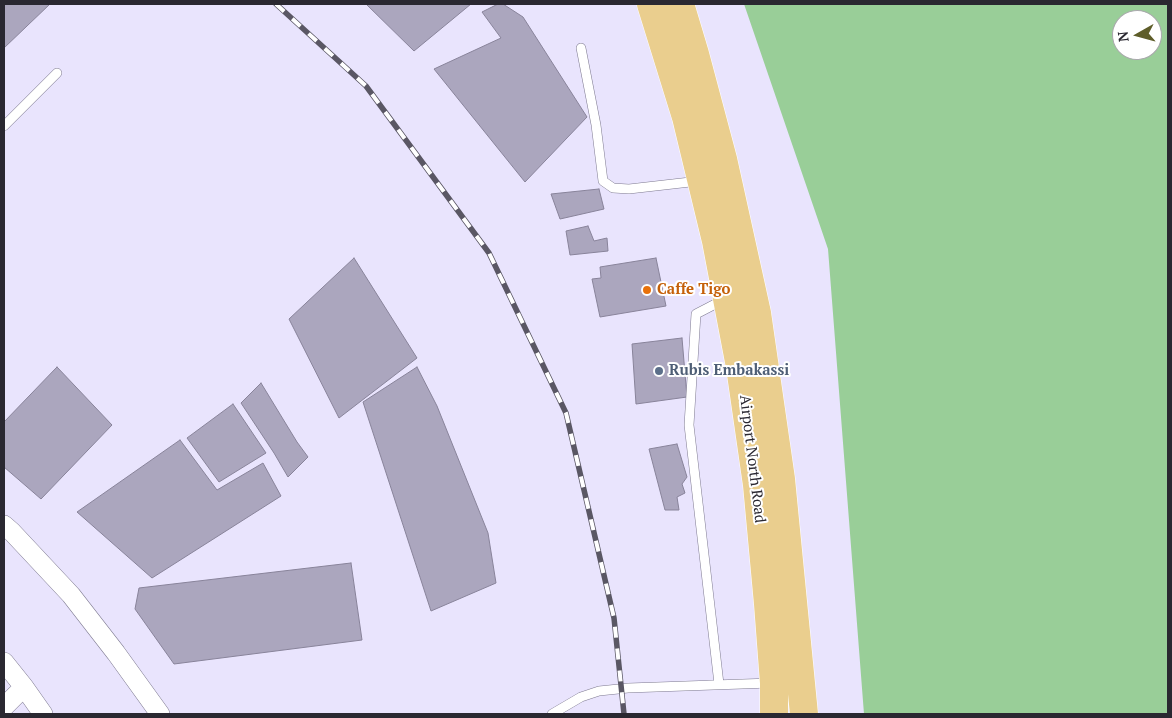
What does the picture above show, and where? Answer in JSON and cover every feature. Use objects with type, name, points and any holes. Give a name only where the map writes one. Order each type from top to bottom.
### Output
[{"type":"main road","name":"Airport North Road","points":[[651,4],[686,117],[716,241],[740,367],[757,485],[774,682],[774,714]]},
{"type":"main road","name":"Airport North Road","points":[[680,4],[723,159],[757,313],[781,478],[804,714]]},
{"type":"street","points":[[4,525],[71,595],[160,714]]},
{"type":"street","points":[[4,662],[43,714]]},
{"type":"street","points":[[4,707],[24,687]]},
{"type":"lane","points":[[581,48],[596,125],[603,181],[613,188],[629,190],[701,181]]},
{"type":"lane","points":[[4,126],[57,73]]},
{"type":"lane","points":[[720,684],[689,425],[696,314],[727,298]]},
{"type":"lane","points":[[552,714],[581,697],[599,691],[628,688],[774,682]]},
{"type":"green space","points":[[744,4],[1168,4],[1168,714],[864,714],[828,249]]},
{"type":"building","points":[[4,4],[50,4],[4,48]]},
{"type":"building","points":[[366,4],[471,4],[414,51]]},
{"type":"building","points":[[498,4],[503,4],[523,17],[587,117],[525,182],[434,69],[501,38],[482,12]]},
{"type":"building","points":[[599,189],[604,209],[560,219],[551,194]]},
{"type":"building","points":[[588,226],[594,241],[607,238],[608,251],[570,255],[566,231]]},
{"type":"building","points":[[354,258],[417,358],[339,418],[289,319]]},
{"type":"building","points":[[656,258],[666,306],[600,317],[592,279],[601,278],[600,267]]},
{"type":"building","name":"Rubis Embakassi","points":[[682,338],[687,397],[636,404],[632,344]]},
{"type":"building","points":[[57,367],[112,425],[41,499],[4,467],[4,422]]},
{"type":"building","points":[[417,367],[437,406],[488,533],[496,583],[431,611],[363,402]]},
{"type":"building","points":[[261,383],[308,457],[288,477],[241,403]]},
{"type":"building","points":[[233,404],[266,453],[219,482],[187,438]]},
{"type":"building","points":[[180,440],[217,490],[263,463],[281,496],[152,578],[77,512]]},
{"type":"building","points":[[677,444],[687,477],[682,484],[685,493],[677,497],[679,510],[665,510],[649,449]]},
{"type":"building","points":[[351,563],[362,640],[174,664],[135,609],[139,588]]},
{"type":"railway","points":[[276,4],[366,86],[489,253],[566,413],[614,618],[624,714]]},
{"type":"place","name":"Caffe Tigo","points":[[647,290]]},
{"type":"place","name":"Rubis Embakassi","points":[[659,371]]}]
